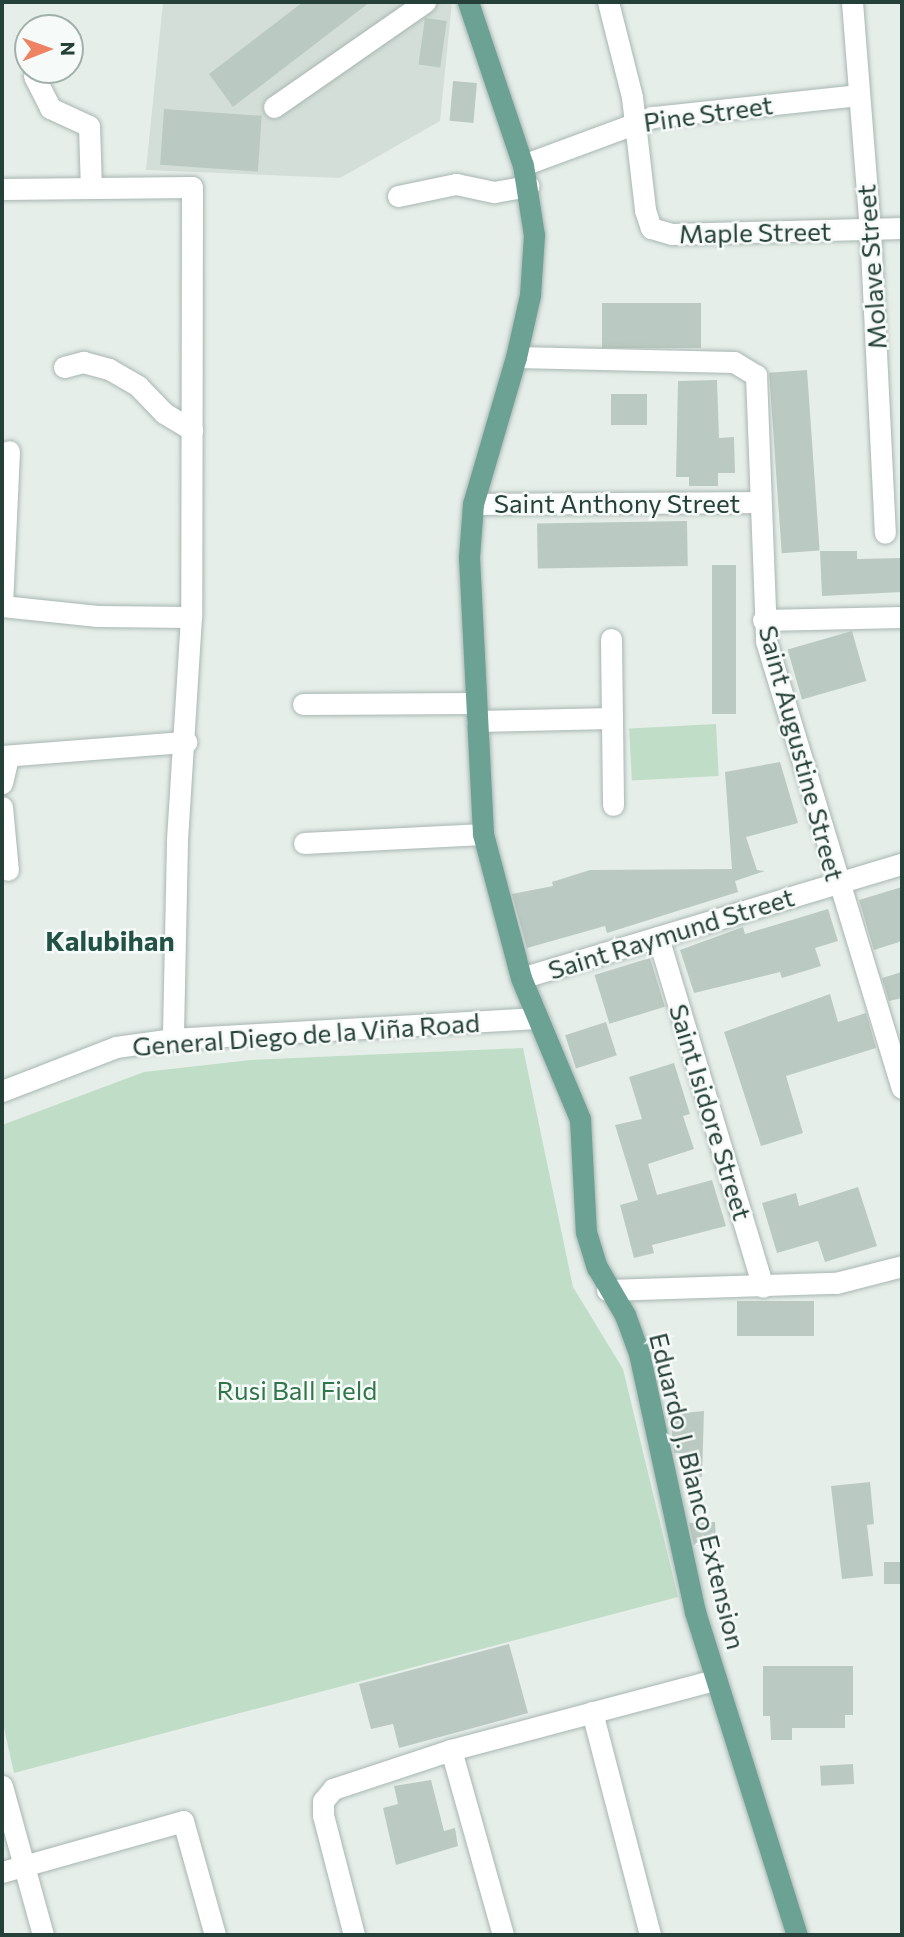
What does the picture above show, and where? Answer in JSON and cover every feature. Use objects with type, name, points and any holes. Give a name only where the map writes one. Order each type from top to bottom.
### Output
[{"type":"main road","name":"Eduardo J. Blanco Extension","points":[[468,2],[526,176],[534,236],[530,295],[516,358],[473,504],[469,557],[483,834],[521,978],[535,1018],[568,1081],[580,1119],[586,1233],[607,1290],[625,1315],[643,1365],[690,1593],[715,1680],[797,1935]]},
{"type":"street","points":[[274,107],[425,2]]},
{"type":"street","points":[[608,2],[636,121]]},
{"type":"street","name":"Molave Street","points":[[852,2],[870,229],[885,533]]},
{"type":"street","points":[[38,84],[50,108],[89,127],[91,188]]},
{"type":"street","name":"Pine Street","points":[[398,196],[456,184],[494,192],[636,121],[858,94]]},
{"type":"street","name":"Maple Street","points":[[636,121],[645,211],[651,228],[672,234],[902,228]]},
{"type":"street","points":[[2,189],[192,187],[191,617],[186,742],[177,842],[173,1039]]},
{"type":"street","name":"Saint Augustine Street","points":[[516,358],[734,362],[750,368],[758,385],[763,620],[771,661],[902,1088]]},
{"type":"street","points":[[64,367],[83,362],[109,369],[138,387],[164,413],[192,430]]},
{"type":"street","points":[[9,451],[2,606],[97,616],[191,617]]},
{"type":"street","name":"Saint Anthony Street","points":[[473,504],[760,502]]},
{"type":"street","points":[[763,620],[902,617]]},
{"type":"street","points":[[611,639],[613,805]]},
{"type":"street","points":[[303,704],[612,718]]},
{"type":"street","points":[[2,783],[5,756],[186,742]]},
{"type":"street","points":[[2,807],[8,870]]},
{"type":"street","points":[[304,842],[483,834]]},
{"type":"street","name":"Saint Raymund Street","points":[[521,978],[902,864]]},
{"type":"street","name":"Saint Isidore Street","points":[[658,937],[763,1287]]},
{"type":"street","name":"General Diego de la Viña Road","points":[[2,1091],[116,1047],[173,1039],[535,1018]]},
{"type":"street","points":[[607,1290],[836,1283],[902,1266]]},
{"type":"street","points":[[354,1935],[323,1801],[332,1788],[452,1750],[715,1680]]},
{"type":"street","points":[[592,1712],[650,1935]]},
{"type":"street","points":[[452,1750],[503,1935]]},
{"type":"street","points":[[2,1786],[43,1935]]},
{"type":"street","points":[[2,1872],[183,1821],[215,1935]]},
{"type":"shaded area","points":[[163,2],[452,2],[440,121],[340,178],[146,170]]},
{"type":"green space","points":[[716,724],[719,776],[632,780],[629,729]]},
{"type":"green space","name":"Rusi Ball Field","points":[[523,1048],[573,1287],[623,1369],[678,1597],[14,1773],[2,1719],[2,1125],[144,1072],[251,1060]]},
{"type":"building","points":[[303,2],[370,2],[233,107],[209,74]]},
{"type":"building","points":[[425,18],[447,21],[440,68],[418,65]]},
{"type":"building","points":[[453,81],[477,83],[473,123],[450,121]]},
{"type":"building","points":[[164,109],[262,116],[258,172],[160,165]]},
{"type":"building","points":[[602,303],[701,303],[701,348],[602,348]]},
{"type":"building","points":[[807,370],[820,551],[782,553],[769,373]]},
{"type":"building","points":[[717,380],[719,438],[734,437],[735,473],[718,473],[718,486],[689,486],[689,477],[676,477],[678,381]]},
{"type":"building","points":[[611,394],[647,394],[647,425],[611,425]]},
{"type":"building","points":[[687,521],[688,566],[538,569],[537,524]]},
{"type":"building","points":[[820,551],[857,551],[857,559],[902,558],[902,592],[822,596]]},
{"type":"building","points":[[712,565],[736,565],[736,714],[712,714]]},
{"type":"building","points":[[852,631],[866,681],[802,699],[788,649]]},
{"type":"building","points":[[780,762],[798,823],[746,837],[757,870],[765,871],[735,881],[738,892],[607,933],[605,926],[527,948],[512,894],[553,886],[552,882],[590,870],[732,869],[725,772]]},
{"type":"building","points":[[902,887],[902,941],[874,950],[859,900]]},
{"type":"building","points":[[828,909],[838,941],[815,948],[821,966],[782,978],[780,972],[694,993],[680,950],[743,927],[745,934]]},
{"type":"building","points":[[650,958],[665,1007],[609,1024],[595,975]]},
{"type":"building","points":[[902,972],[902,998],[889,1001],[882,978]]},
{"type":"building","points":[[830,994],[838,1022],[866,1013],[876,1048],[786,1076],[803,1133],[761,1146],[724,1032]]},
{"type":"building","points":[[606,1022],[617,1055],[576,1069],[565,1035]]},
{"type":"building","points":[[674,1063],[690,1114],[683,1116],[694,1149],[648,1164],[657,1195],[712,1180],[726,1226],[652,1245],[654,1253],[634,1258],[620,1205],[638,1200],[615,1125],[642,1119],[629,1077]]},
{"type":"building","points":[[858,1187],[877,1246],[825,1262],[818,1241],[777,1253],[762,1203],[796,1193],[799,1206]]},
{"type":"building","points":[[737,1301],[814,1301],[814,1336],[737,1336]]},
{"type":"building","points":[[704,1411],[702,1477],[687,1478],[686,1453],[674,1453],[670,1414]]},
{"type":"building","points":[[870,1482],[874,1524],[867,1525],[873,1576],[842,1579],[831,1486]]},
{"type":"building","points":[[715,1522],[716,1545],[694,1546],[689,1523]]},
{"type":"building","points":[[884,1562],[902,1562],[902,1584],[884,1584]]},
{"type":"building","points":[[509,1644],[528,1713],[399,1748],[393,1724],[371,1729],[359,1684]]},
{"type":"building","points":[[763,1666],[853,1666],[853,1715],[845,1715],[845,1728],[792,1728],[792,1740],[771,1740],[770,1716],[763,1716]]},
{"type":"building","points":[[853,1764],[854,1784],[821,1786],[820,1766]]},
{"type":"building","points":[[431,1780],[444,1831],[455,1828],[458,1846],[396,1865],[383,1808],[398,1804],[394,1786]]},
{"type":"district","name":"Kalubihan","points":[[110,940]]}]
